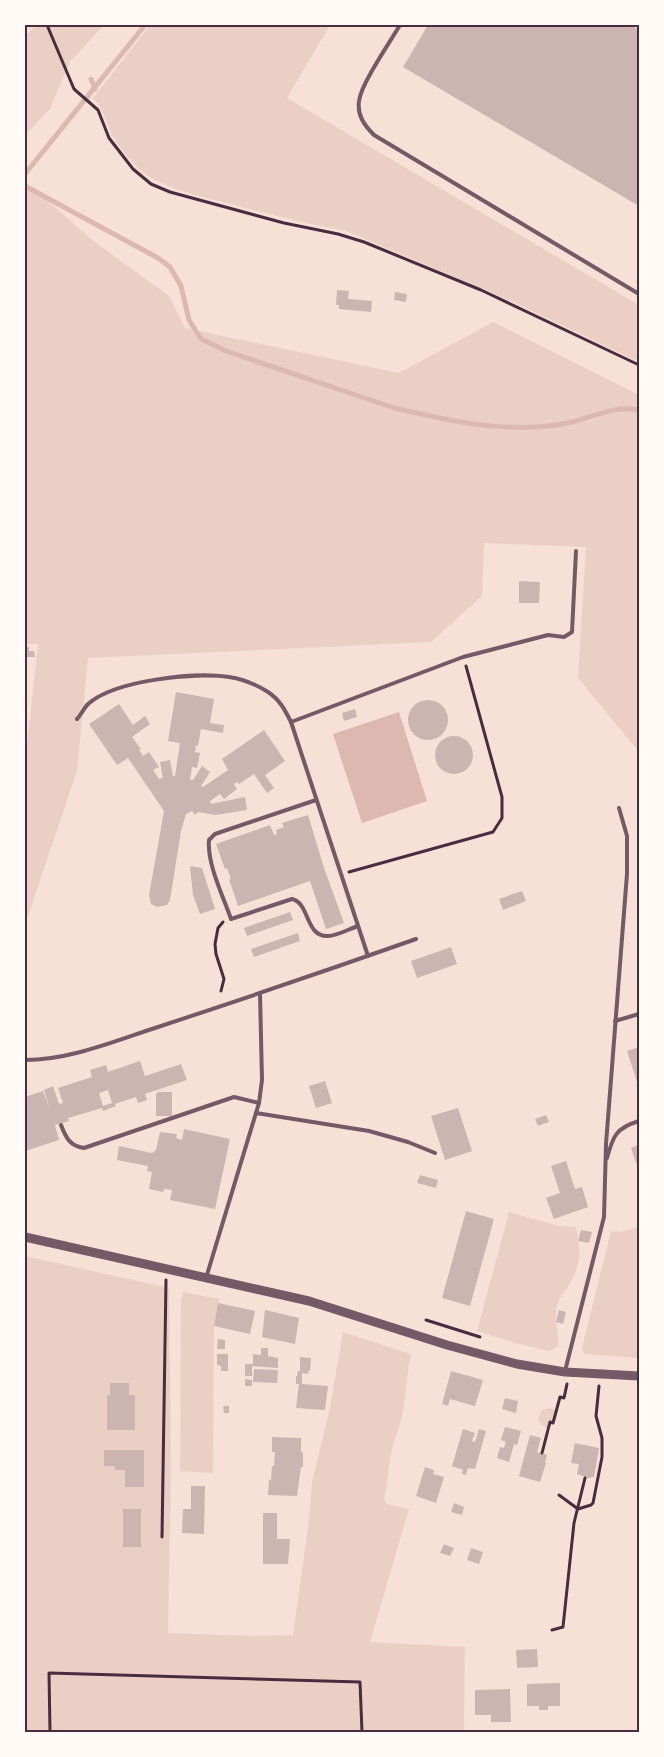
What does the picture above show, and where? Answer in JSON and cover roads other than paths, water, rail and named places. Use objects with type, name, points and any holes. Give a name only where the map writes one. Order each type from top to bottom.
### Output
[{"type":"street","points":[[25,1238],[309,1302],[478,1354],[517,1364],[564,1372],[639,1376]]},
{"type":"lane","points":[[400,25],[364,86],[359,100],[359,113],[364,125],[374,135],[639,294]]},
{"type":"lane","points":[[291,722],[463,657],[548,635],[564,637],[572,632],[576,551]]},
{"type":"lane","points":[[78,720],[88,704],[105,694],[131,685],[178,676],[229,677],[250,682],[268,692],[282,704],[291,722],[368,956]]},
{"type":"lane","points":[[316,800],[215,834],[209,840],[208,848],[211,859],[231,919],[292,899],[302,905],[313,929],[321,935],[328,936],[358,926]]},
{"type":"lane","points":[[564,1372],[604,1217],[606,1144],[627,874],[627,836],[619,808]]},
{"type":"lane","points":[[25,1060],[47,1059],[74,1053],[260,994],[416,939]]},
{"type":"lane","points":[[206,1278],[258,1103],[262,1080],[260,994]]},
{"type":"lane","points":[[615,1021],[639,1014]]},
{"type":"lane","points":[[61,1125],[70,1143],[76,1147],[84,1148],[234,1097],[258,1103]]},
{"type":"lane","points":[[256,1113],[369,1131],[436,1153]]},
{"type":"lane","points":[[606,1163],[613,1136],[628,1124],[639,1121]]},
{"type":"waterway","points":[[25,174],[145,25]]},
{"type":"waterway","points":[[91,79],[95,89]]},
{"type":"waterway","points":[[25,186],[158,258],[170,267],[181,286],[189,320],[201,339],[226,351],[391,407],[452,421],[494,426],[536,427],[568,423],[618,409],[639,410]]}]
